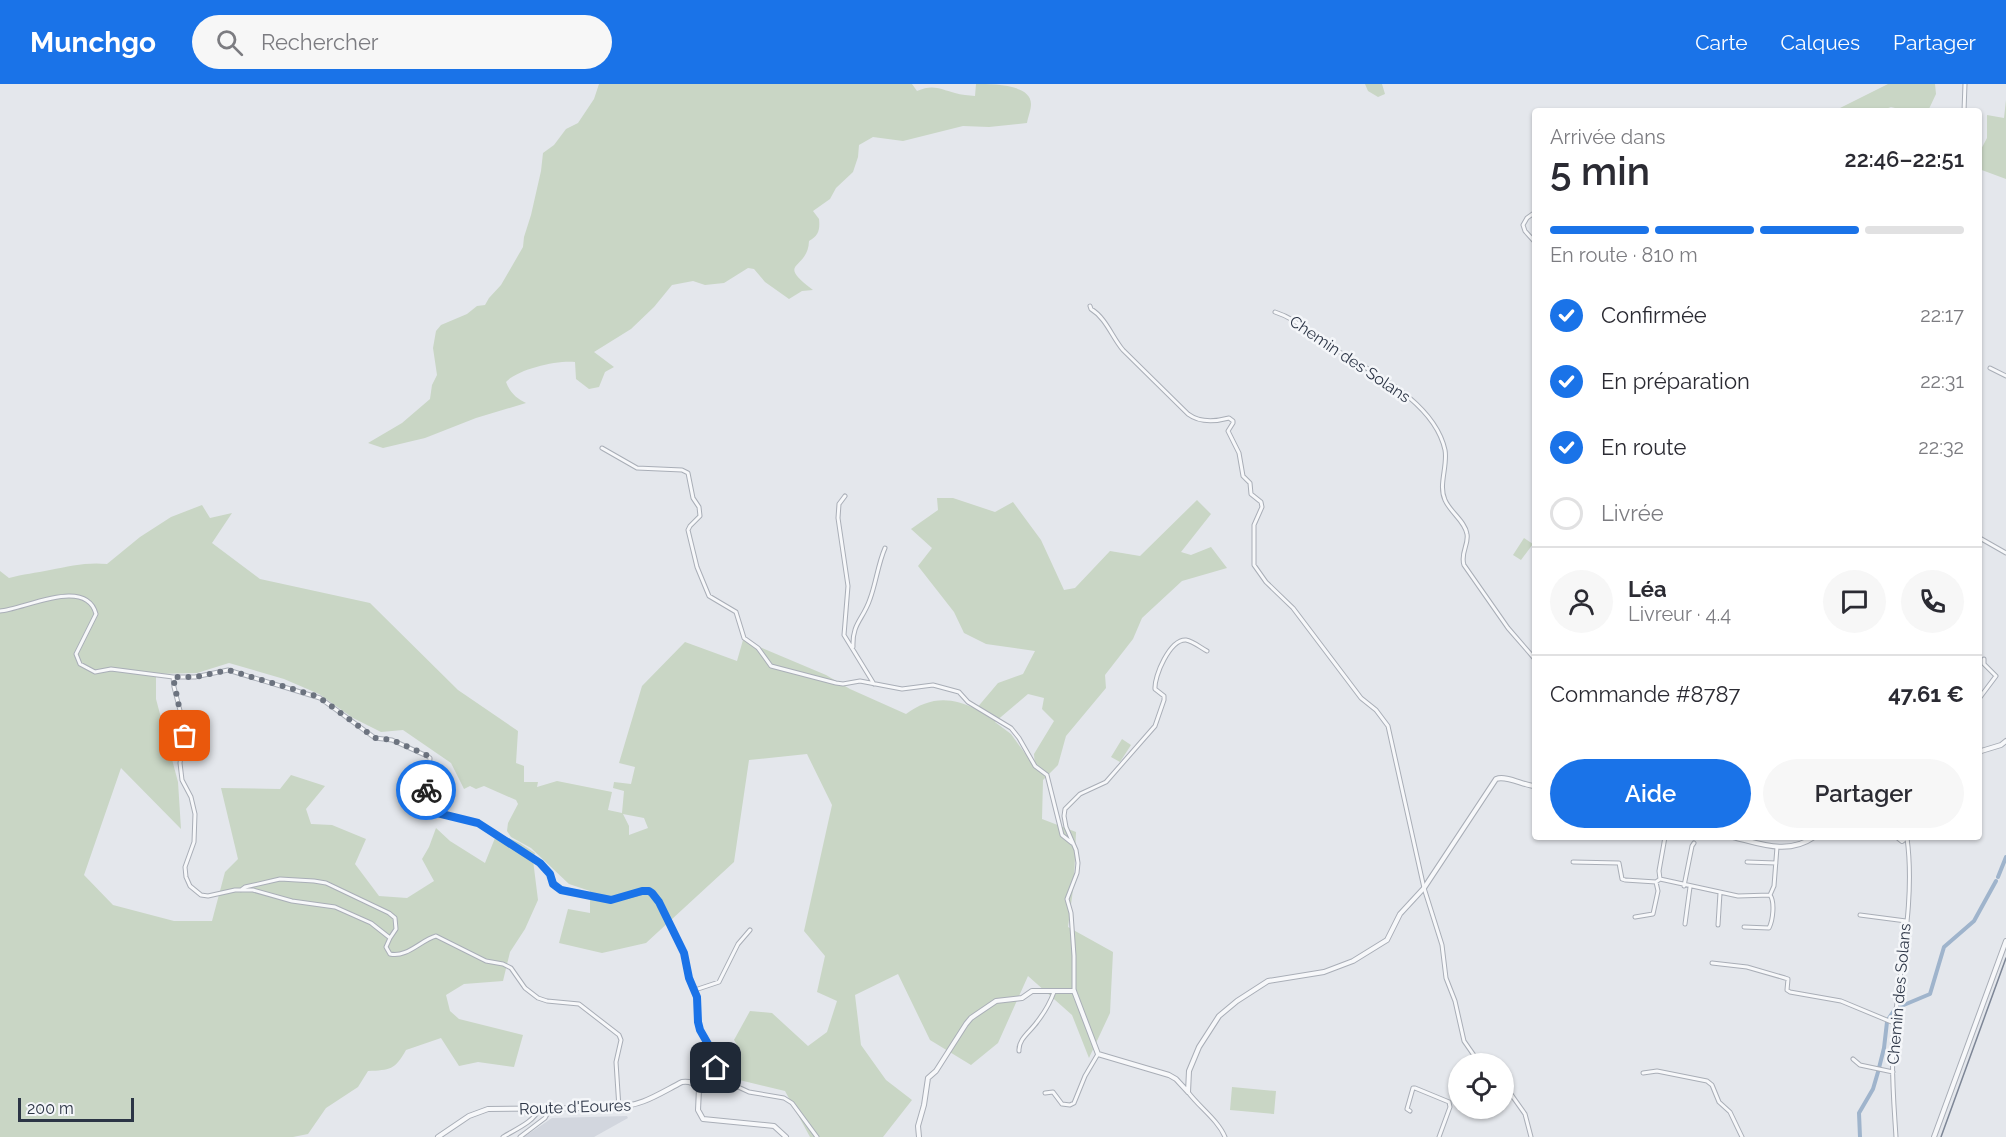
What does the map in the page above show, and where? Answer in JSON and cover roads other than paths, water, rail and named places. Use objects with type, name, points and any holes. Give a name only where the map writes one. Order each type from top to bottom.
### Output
[{"type":"street","points":[[1964,108],[1965,84]]},
{"type":"street","points":[[1532,214],[1523,225],[1532,239]]},
{"type":"street","points":[[1090,306],[1100,315],[1123,350],[1196,419],[1218,421],[1229,418],[1233,421],[1228,431],[1229,436],[1239,453],[1243,476],[1250,483],[1251,494],[1261,502],[1262,507],[1254,525],[1254,565],[1266,582],[1293,608],[1360,698],[1376,710],[1388,726],[1424,888],[1442,945],[1446,978],[1455,1001],[1464,1041],[1472,1053]]},
{"type":"street","name":"Chemin des Solans","points":[[1275,312],[1300,323],[1324,342],[1399,389],[1427,415],[1445,449],[1446,466],[1443,488],[1445,501],[1467,533],[1461,558],[1464,565],[1508,628],[1532,656]]},
{"type":"street","points":[[1990,368],[2006,376]]},
{"type":"street","points":[[602,448],[637,468],[688,472],[693,498],[699,507],[700,516],[688,530],[697,567],[705,587],[709,596],[736,612],[744,638],[758,648],[771,666],[843,684],[860,681],[902,689],[933,685],[959,692],[968,702],[1011,728],[1035,766],[1047,775],[1062,835],[1072,843]]},
{"type":"street","points":[[845,496],[840,504],[838,518],[849,586],[844,634],[874,684]]},
{"type":"street","points":[[1982,539],[2006,553]]},
{"type":"street","points":[[853,649],[852,636],[855,624],[863,615],[870,600],[885,548]]},
{"type":"street","points":[[0,611],[16,609],[51,597],[81,598],[89,602],[96,614],[76,651],[80,664],[95,672],[111,669],[173,677],[195,677],[228,670],[320,698],[375,738],[392,740],[430,758],[425,810],[478,823],[540,863],[550,874],[553,884],[561,890],[611,900],[649,891],[659,902],[684,953],[689,978],[695,990],[700,1030],[716,1058],[717,1071],[735,1086],[749,1092],[784,1098],[792,1103],[817,1137]]},
{"type":"street","points":[[1098,1054],[1074,991],[1071,913],[1067,899],[1077,873],[1076,850],[1066,827],[1065,809],[1080,794],[1106,782],[1155,726],[1164,700],[1164,696],[1155,689],[1157,672],[1170,652],[1182,640],[1188,640],[1207,651]]},
{"type":"street","points":[[1982,695],[1996,676],[1984,664],[1984,659]]},
{"type":"street","points":[[173,677],[185,730],[180,763],[182,780],[191,797],[195,813],[194,842],[185,867],[190,886],[201,895],[253,890],[292,901],[335,907],[370,923],[390,938]]},
{"type":"street","points":[[1982,751],[2001,745],[2006,741]]},
{"type":"street","points":[[1188,1092],[1189,1071],[1199,1047],[1219,1016],[1237,1000],[1268,981],[1324,972],[1353,961],[1387,940],[1400,914],[1424,888],[1496,779],[1502,778],[1532,786]]},
{"type":"street","points":[[1635,917],[1653,914],[1664,840]]},
{"type":"street","points":[[1746,840],[1777,847],[1793,847],[1808,840]]},
{"type":"street","points":[[1901,840],[1909,850]]},
{"type":"street","name":"Chemin des Solans","points":[[1896,1137],[1893,1072],[1895,1023],[1910,859],[1907,840]]},
{"type":"street","points":[[1684,885],[1694,843]]},
{"type":"street","points":[[1770,895],[1774,886],[1777,847]]},
{"type":"street","points":[[1573,862],[1619,863],[1622,879],[1658,880],[1737,896],[1770,895]]},
{"type":"street","points":[[1747,862],[1776,863]]},
{"type":"street","points":[[241,890],[245,887],[280,879],[326,884],[394,918],[396,928],[387,950],[395,955],[434,937],[443,938],[473,955],[511,968],[531,994],[547,1001],[579,1004],[615,1031],[621,1040],[616,1062],[619,1108]]},
{"type":"street","points":[[1685,924],[1690,887]]},
{"type":"street","points":[[1718,925],[1720,893]]},
{"type":"street","points":[[1744,927],[1769,928],[1772,924],[1773,899],[1770,895]]},
{"type":"street","points":[[1860,915],[1905,921]]},
{"type":"street","points":[[695,990],[719,982],[738,944],[750,930]]},
{"type":"street","points":[[1934,1137],[2006,941]]},
{"type":"street","points":[[1712,963],[1747,967],[1785,978],[1788,979],[1787,990],[1790,992],[1841,1001],[1895,1023]]},
{"type":"street","points":[[1019,1051],[1020,1042],[1050,1003],[1054,990]]},
{"type":"street","points":[[919,1137],[918,1126],[927,1082],[966,1024],[996,1001],[1022,998],[1032,991],[1074,991]]},
{"type":"street","points":[[1098,1054],[1176,1079],[1219,1127],[1225,1137]]},
{"type":"street","points":[[1045,1093],[1053,1092],[1062,1104],[1074,1103],[1085,1076],[1098,1054]]},
{"type":"street","points":[[1853,1059],[1860,1065],[1893,1072]]},
{"type":"street","points":[[1643,1073],[1657,1071],[1707,1081],[1712,1085],[1719,1101],[1730,1112],[1742,1137]]},
{"type":"street","name":"Route d'Eoures","points":[[438,1137],[469,1116],[488,1109],[619,1108],[641,1104],[682,1082],[692,1082],[699,1089],[698,1110],[703,1119],[774,1126],[786,1137]]},
{"type":"street","points":[[1410,1111],[1407,1105],[1413,1088],[1449,1102],[1450,1107],[1439,1137]]},
{"type":"street","points":[[1514,1098],[1525,1114],[1531,1137]]},
{"type":"street","points":[[530,1119],[531,1109]]},
{"type":"street","points":[[503,1137],[537,1114],[539,1109]]},
{"type":"street","points":[[520,1137],[545,1118],[550,1109]]},
{"type":"waterway","points":[[1998,877],[2006,857]]},
{"type":"waterway","points":[[1899,1007],[1930,994],[1944,947],[1974,921],[1996,881]]},
{"type":"waterway","points":[[1889,1018],[1895,1009]]},
{"type":"waterway","points":[[1879,1068],[1887,1022]]},
{"type":"waterway","points":[[1860,1137],[1859,1113],[1873,1089],[1878,1072]]},
{"type":"tram line","points":[[1941,1137],[2006,958]]}]
